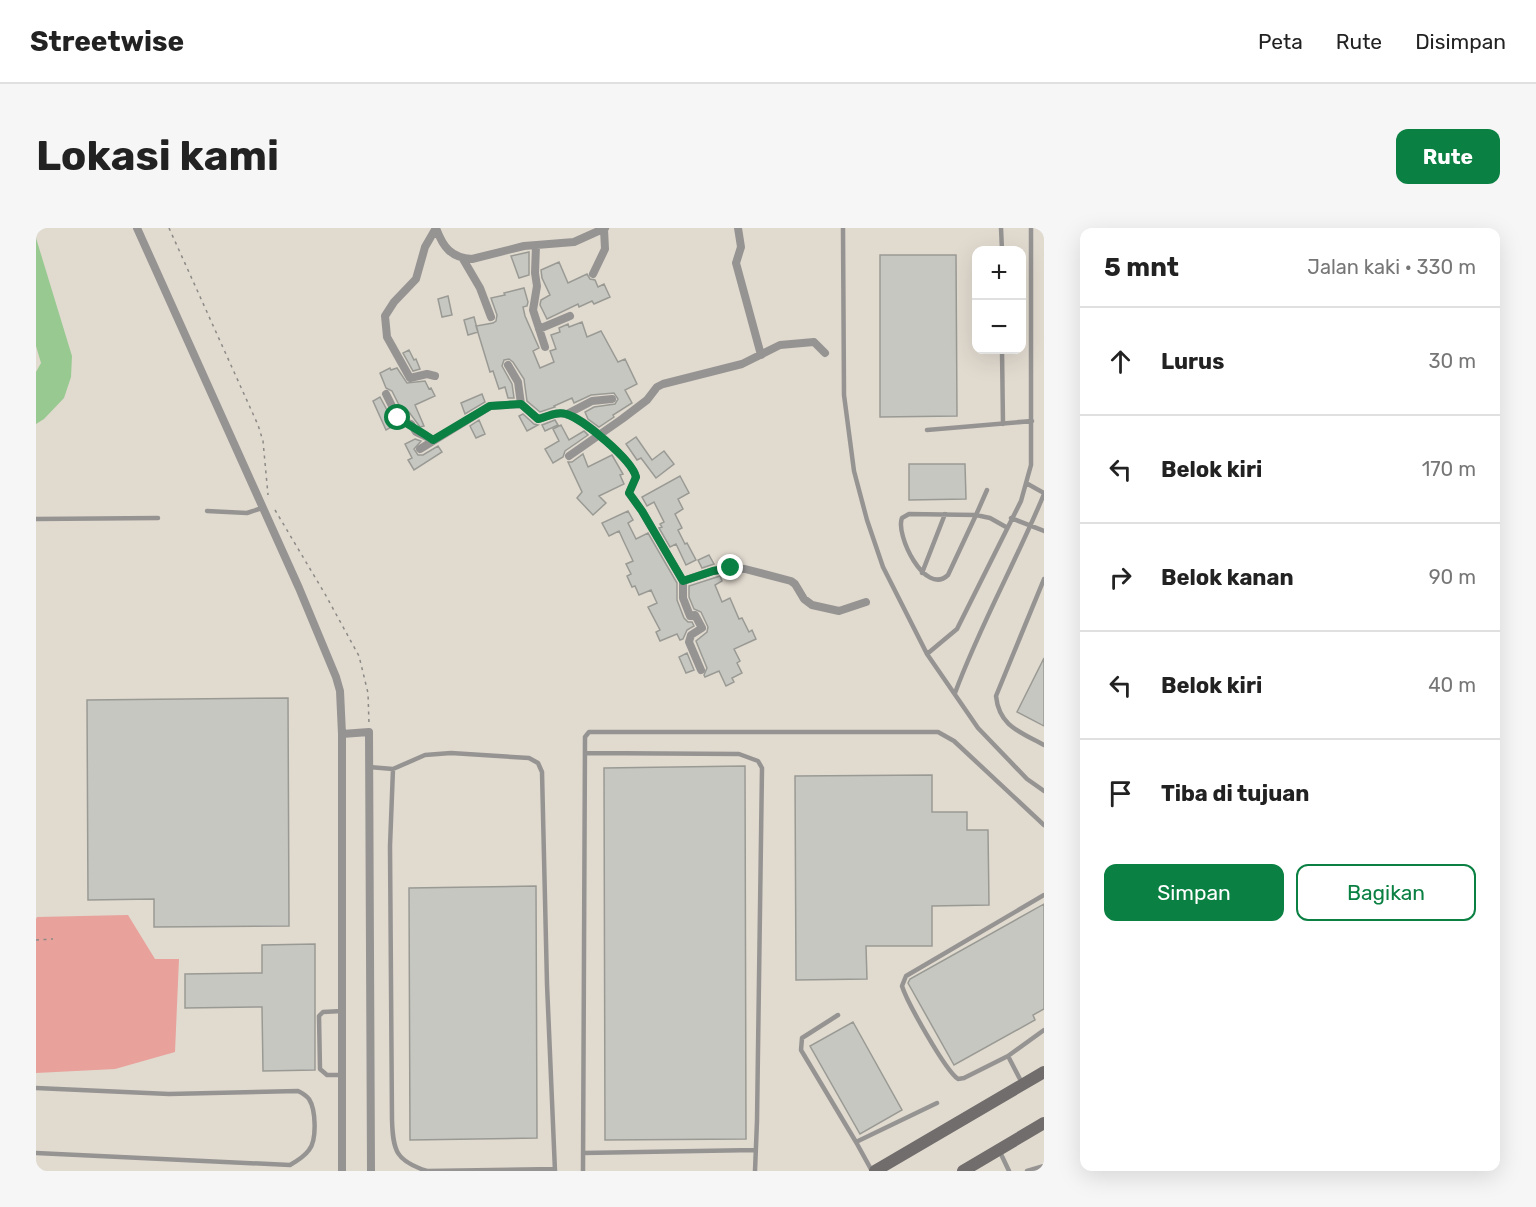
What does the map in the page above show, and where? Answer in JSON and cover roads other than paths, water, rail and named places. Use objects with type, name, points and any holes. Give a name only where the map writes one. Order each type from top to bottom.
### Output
[{"type":"main road","points":[[874,1171],[1044,1072]]},
{"type":"main road","points":[[963,1171],[1044,1123]]},
{"type":"street","points":[[137,228],[336,677],[342,734],[342,1171]]},
{"type":"street","points":[[436,228],[449,253],[464,259],[524,246],[574,242],[605,228],[605,249],[593,274]]},
{"type":"street","points":[[435,376],[427,374],[410,378],[389,342],[385,324],[388,308],[416,279],[422,255],[436,228]]},
{"type":"street","points":[[738,228],[741,247],[736,263],[761,355]]},
{"type":"street","points":[[536,246],[537,286],[533,310],[545,347]]},
{"type":"street","points":[[464,259],[480,288],[491,317]]},
{"type":"street","points":[[539,329],[570,316]]},
{"type":"street","points":[[569,456],[647,400],[657,387],[686,377],[742,364],[780,345],[814,342],[825,353]]},
{"type":"street","points":[[508,365],[518,382],[521,404],[538,419],[554,414],[567,414],[577,419],[617,450],[633,469],[636,477],[629,493],[683,581],[683,598],[687,610],[690,616],[695,615],[702,628],[691,634],[689,642],[701,670]]},
{"type":"street","points":[[386,394],[399,420],[411,424],[416,432],[433,440]]},
{"type":"street","points":[[567,414],[592,401],[612,399]]},
{"type":"street","points":[[420,449],[490,406],[521,404]]},
{"type":"street","points":[[577,419],[581,406]]},
{"type":"street","points":[[683,581],[719,570],[745,569],[791,581],[804,599],[812,604],[839,611],[866,602]]},
{"type":"street","points":[[342,734],[369,732],[371,1171]]},
{"type":"lane","points":[[843,228],[844,395],[854,471],[883,567],[927,654],[978,728],[1027,779],[1044,791]]},
{"type":"lane","points":[[1001,228],[1002,246]]},
{"type":"lane","points":[[927,654],[957,629],[1021,501],[1031,465],[1031,228]]},
{"type":"lane","points":[[1002,354],[1003,424]]},
{"type":"lane","points":[[927,430],[1032,421]]},
{"type":"lane","points":[[955,693],[972,648],[1044,494],[1026,483]]},
{"type":"lane","points":[[987,490],[976,515],[948,575],[944,579],[935,580],[922,573],[914,561],[900,523],[902,518],[909,514],[976,515],[990,518],[1006,527]]},
{"type":"lane","points":[[207,511],[247,513],[262,508]]},
{"type":"lane","points":[[922,573],[945,514]]},
{"type":"lane","points":[[36,519],[158,518]]},
{"type":"lane","points":[[1011,518],[1044,531]]},
{"type":"lane","points":[[1044,579],[996,696],[997,706],[1008,725],[1044,745]]},
{"type":"lane","points":[[583,1171],[585,737],[589,732],[938,732],[954,741],[1044,825]]},
{"type":"lane","points":[[369,767],[393,769],[425,755],[451,753],[529,758],[538,763],[542,772],[547,984],[555,1170],[427,1171],[410,1166],[400,1158],[395,1149],[392,1120],[390,846],[393,769]]},
{"type":"lane","points":[[586,753],[739,754],[758,761],[762,768],[758,1121],[755,1171]]},
{"type":"lane","points":[[1044,895],[906,976],[902,981],[903,992],[954,1077],[958,1079],[1008,1056],[1044,1030]]},
{"type":"lane","points":[[342,1011],[323,1011],[319,1016],[320,1069],[327,1075],[342,1075]]},
{"type":"lane","points":[[838,1014],[802,1038],[801,1050],[874,1171]]},
{"type":"lane","points":[[1008,1056],[1023,1084]]},
{"type":"lane","points":[[36,1088],[169,1094],[298,1090],[308,1097],[315,1124],[311,1148],[301,1159],[290,1165],[36,1153]]},
{"type":"lane","points":[[856,1142],[937,1102]]},
{"type":"lane","points":[[999,1149],[1009,1171]]},
{"type":"lane","points":[[583,1153],[755,1150]]},
{"type":"lane","points":[[1027,1171],[1044,1166]]}]
